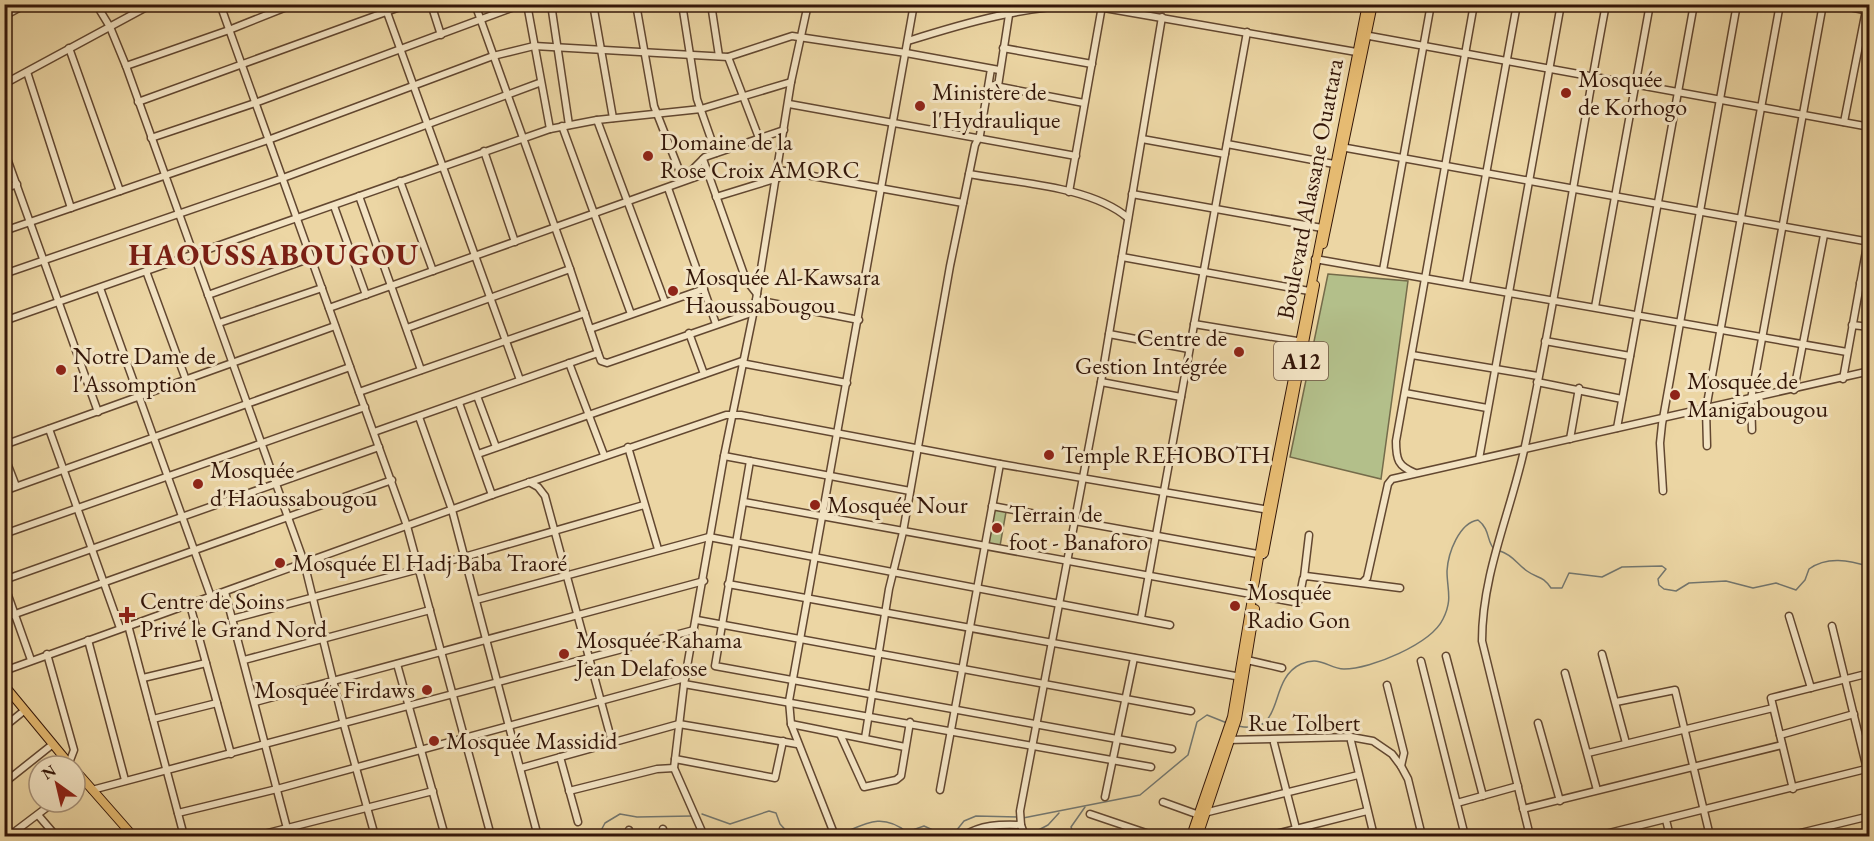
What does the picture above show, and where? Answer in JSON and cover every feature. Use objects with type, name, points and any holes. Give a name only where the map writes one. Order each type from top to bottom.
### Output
[{"type":"main road","name":"Boulevard Alassane Ouattara","points":[[1364,35],[1367,4]]},
{"type":"main road","name":"Boulevard Alassane Ouattara","points":[[1302,342],[1309,291],[1360,52],[1373,4]]},
{"type":"main road","name":"Boulevard Alassane Ouattara","points":[[1241,677],[1247,660],[1261,555],[1322,228],[1333,183],[1334,164],[1340,147]]},
{"type":"main road","name":"Boulevard Alassane Ouattara","points":[[1191,837],[1229,739],[1255,596]]},
{"type":"main road","points":[[4,685],[61,754]]},
{"type":"main road","points":[[87,784],[133,837]]},
{"type":"main road","name":"Boulevard Alassane Ouattara","points":[[1198,837],[1202,813]]},
{"type":"street","points":[[9,4],[14,11]]},
{"type":"street","points":[[4,16],[26,4]]},
{"type":"street","points":[[96,4],[110,27],[126,66],[304,562],[344,725],[375,837]]},
{"type":"street","points":[[4,84],[152,4]]},
{"type":"street","points":[[220,4],[407,526],[491,837]]},
{"type":"street","points":[[126,66],[229,30],[294,4]]},
{"type":"street","points":[[384,4],[520,380]]},
{"type":"street","points":[[138,102],[408,4]]},
{"type":"street","points":[[431,4],[441,35]]},
{"type":"street","points":[[475,4],[601,361],[607,363],[754,312]]},
{"type":"street","points":[[151,138],[255,103],[522,4]]},
{"type":"street","points":[[527,4],[550,129]]},
{"type":"street","points":[[551,4],[565,126],[631,314]]},
{"type":"street","points":[[594,4],[613,118]]},
{"type":"street","points":[[636,4],[657,115],[681,182]]},
{"type":"street","points":[[682,4],[700,109],[716,153]]},
{"type":"street","points":[[711,4],[719,56]]},
{"type":"street","points":[[704,837],[674,768],[679,724],[723,456],[757,297],[791,82],[808,4]]},
{"type":"street","points":[[835,835],[797,744],[791,724],[789,701],[835,433],[859,320],[914,4]]},
{"type":"street","points":[[1383,270],[1431,4]]},
{"type":"street","points":[[1416,473],[1402,467],[1396,455],[1474,4]]},
{"type":"street","points":[[1466,284],[1517,4]]},
{"type":"street","points":[[1479,459],[1561,4]]},
{"type":"street","points":[[1530,837],[1482,641],[1482,619],[1496,545],[1525,449],[1606,4]]},
{"type":"street","points":[[1595,307],[1650,4]]},
{"type":"street","points":[[1617,428],[1694,4]]},
{"type":"street","points":[[1663,491],[1660,443],[1737,4]]},
{"type":"street","points":[[1707,446],[1706,409],[1780,4]]},
{"type":"street","points":[[1752,430],[1751,399],[1823,4]]},
{"type":"street","points":[[1834,4],[1868,10],[1844,122]]},
{"type":"street","points":[[908,41],[975,21],[1065,6],[1100,5],[1360,52]]},
{"type":"street","points":[[1069,192],[1100,5]]},
{"type":"street","points":[[998,86],[1009,15]]},
{"type":"street","points":[[1024,835],[1020,818],[1101,382],[1162,17]]},
{"type":"street","points":[[1141,618],[1247,32]]},
{"type":"street","points":[[1364,35],[1869,127]]},
{"type":"street","points":[[4,231],[268,140],[493,56],[534,46],[556,45],[728,57],[790,36],[906,53],[999,70]]},
{"type":"street","points":[[69,48],[120,191]]},
{"type":"street","points":[[1003,48],[1092,64]]},
{"type":"street","points":[[728,57],[759,138]]},
{"type":"street","points":[[865,738],[885,612],[903,532],[963,203],[979,138],[991,69]]},
{"type":"street","points":[[27,72],[71,208]]},
{"type":"street","points":[[4,321],[550,129],[597,120],[700,109],[791,82]]},
{"type":"street","points":[[4,274],[283,178],[540,83]]},
{"type":"street","points":[[990,85],[1084,103]]},
{"type":"street","points":[[789,104],[1076,156]]},
{"type":"street","points":[[597,120],[665,303]]},
{"type":"street","points":[[681,182],[702,159],[784,130]]},
{"type":"street","points":[[1142,139],[1225,154]]},
{"type":"street","points":[[1227,144],[1334,164]]},
{"type":"street","points":[[1340,147],[1445,164],[1868,242]]},
{"type":"street","points":[[4,150],[98,412]]},
{"type":"street","points":[[484,151],[515,242]]},
{"type":"street","points":[[702,159],[746,280],[757,297],[859,320]]},
{"type":"street","points":[[329,308],[708,173]]},
{"type":"street","points":[[716,197],[778,174],[963,203]]},
{"type":"street","points":[[969,174],[1069,192],[1108,204],[1128,218]]},
{"type":"street","points":[[400,181],[433,271]]},
{"type":"street","points":[[4,189],[17,184]]},
{"type":"street","points":[[668,188],[716,324]]},
{"type":"street","points":[[1132,194],[1322,228]]},
{"type":"street","points":[[359,196],[421,370]]},
{"type":"street","points":[[334,206],[366,295]]},
{"type":"street","points":[[1844,379],[1869,229]]},
{"type":"street","points":[[1794,390],[1824,234]]},
{"type":"street","points":[[1122,257],[1309,291]]},
{"type":"street","points":[[208,295],[311,258]]},
{"type":"street","points":[[1317,259],[1847,352]]},
{"type":"street","points":[[407,328],[570,269]]},
{"type":"street","points":[[146,271],[186,380]]},
{"type":"street","points":[[1860,283],[1869,285]]},
{"type":"street","points":[[100,288],[141,396],[211,597]]},
{"type":"street","points":[[219,323],[322,288]]},
{"type":"street","points":[[590,329],[704,289]]},
{"type":"street","points":[[359,392],[585,313]]},
{"type":"street","points":[[1194,324],[1302,342]]},
{"type":"street","points":[[1852,325],[1869,327]]},
{"type":"street","points":[[4,445],[335,326]]},
{"type":"street","points":[[689,333],[704,374]]},
{"type":"street","points":[[1109,334],[1190,349]]},
{"type":"street","points":[[1545,341],[1630,356]]},
{"type":"street","points":[[374,432],[598,353]]},
{"type":"street","points":[[1412,355],[1495,368],[1622,399]]},
{"type":"street","points":[[478,454],[742,362],[847,383]]},
{"type":"street","points":[[568,363],[604,456]]},
{"type":"street","points":[[4,491],[350,367]]},
{"type":"street","points":[[1363,582],[1367,578],[1390,480],[1844,379],[1869,371]]},
{"type":"street","points":[[1101,382],[1181,397]]},
{"type":"street","points":[[1570,439],[1579,388]]},
{"type":"street","points":[[1405,393],[1487,408]]},
{"type":"street","points":[[477,396],[496,447]]},
{"type":"street","points":[[459,403],[492,495]]},
{"type":"street","points":[[4,534],[365,407]]},
{"type":"street","points":[[4,670],[720,416],[732,415],[1270,510]]},
{"type":"street","points":[[419,417],[452,510],[536,829]]},
{"type":"street","points":[[49,429],[120,628]]},
{"type":"street","points":[[31,660],[4,582],[182,516],[379,447]]},
{"type":"street","points":[[628,447],[658,549]]},
{"type":"street","points":[[4,455],[16,486]]},
{"type":"street","points":[[723,456],[910,491]]},
{"type":"street","points":[[750,461],[744,502],[734,542],[715,666],[1172,749]]},
{"type":"street","points":[[940,790],[1000,464]]},
{"type":"street","points":[[4,618],[392,480]]},
{"type":"street","points":[[529,482],[542,491],[555,531],[612,742]]},
{"type":"street","points":[[744,502],[1297,602],[1304,577],[1309,535]]},
{"type":"street","points":[[232,619],[464,557],[644,505]]},
{"type":"street","points":[[992,506],[1261,555]]},
{"type":"street","points":[[476,600],[658,549],[710,537],[1170,624]]},
{"type":"street","points":[[1304,577],[1400,588]]},
{"type":"street","points":[[255,702],[704,581]]},
{"type":"street","points":[[728,584],[1241,677]]},
{"type":"street","points":[[225,592],[289,837]]},
{"type":"street","points":[[190,605],[231,754]]},
{"type":"street","points":[[244,660],[430,610]]},
{"type":"street","points":[[1789,616],[1810,688]]},
{"type":"street","points":[[697,620],[1126,697],[1191,711]]},
{"type":"street","points":[[128,625],[184,837]]},
{"type":"street","points":[[1597,837],[1793,789],[1868,768],[1832,626]]},
{"type":"street","points":[[92,790],[344,725],[694,630]]},
{"type":"street","points":[[88,640],[124,780]]},
{"type":"street","points":[[47,654],[74,754]]},
{"type":"street","points":[[1602,654],[1626,743]]},
{"type":"street","points":[[1446,656],[1483,796]]},
{"type":"street","points":[[1105,797],[1119,740],[1134,658]]},
{"type":"street","points":[[1247,660],[1282,668]]},
{"type":"street","points":[[1421,661],[1465,837]]},
{"type":"street","points":[[142,678],[207,663]]},
{"type":"street","points":[[397,664],[444,835],[429,837]]},
{"type":"street","points":[[1565,673],[1597,790]]},
{"type":"street","points":[[1793,789],[1770,700],[1773,696],[1869,673]]},
{"type":"street","points":[[178,813],[685,681],[1150,767]]},
{"type":"street","points":[[1387,685],[1404,753],[1401,766]]},
{"type":"street","points":[[1616,702],[1675,690],[1710,837]]},
{"type":"street","points":[[153,719],[217,703]]},
{"type":"street","points":[[1588,753],[1773,708]]},
{"type":"street","points":[[4,727],[25,710]]},
{"type":"street","points":[[1780,735],[1854,714]]},
{"type":"street","points":[[840,734],[864,787],[900,778],[910,722]]},
{"type":"street","points":[[1539,723],[1560,801]]},
{"type":"street","points":[[521,768],[679,724],[797,744]]},
{"type":"street","points":[[791,724],[905,747]]},
{"type":"street","name":"Rue Tolbert","points":[[1229,739],[1359,738],[1384,748],[1401,766],[1408,779],[1420,837]]},
{"type":"street","name":"Rue Tolbert","points":[[1229,739],[1274,743],[1351,741],[1376,747],[1389,756],[1404,780],[1420,837]]},
{"type":"street","points":[[675,759],[775,778],[783,741]]},
{"type":"street","points":[[1351,741],[1374,837]]},
{"type":"street","points":[[1274,743],[1298,837]]},
{"type":"street","points":[[4,783],[53,744]]},
{"type":"street","points":[[1523,809],[1782,746]]},
{"type":"street","points":[[560,757],[578,822]]},
{"type":"street","points":[[569,791],[657,769],[674,768]]},
{"type":"street","points":[[1163,802],[1202,813],[1358,775]]},
{"type":"street","points":[[1457,802],[1518,786]]},
{"type":"street","points":[[256,837],[433,791]]},
{"type":"street","points":[[1268,837],[1367,811]]},
{"type":"street","points":[[1090,814],[1155,837]]},
{"type":"street","points":[[9,837],[38,815],[56,837]]},
{"type":"street","points":[[1788,837],[1869,816]]},
{"type":"street","points":[[963,837],[975,829],[1020,818]]},
{"type":"street","points":[[1666,820],[1670,837]]},
{"type":"street","points":[[663,829],[664,837]]},
{"type":"street","points":[[1130,837],[1133,829]]},
{"type":"green space","points":[[1328,274],[1408,281],[1381,479],[1290,457]]},
{"type":"green space","name":"Terrain de foot - Banaforo","points":[[994,509],[1006,512],[1000,546],[987,544]]},
{"type":"waterway","points":[[1238,726],[1253,727],[1264,723],[1275,705],[1283,682],[1290,672],[1301,664],[1314,661],[1338,668],[1356,668],[1384,660],[1414,646],[1426,637],[1436,628],[1446,612],[1449,600],[1447,571],[1450,556],[1460,533],[1471,522],[1478,520],[1482,524],[1495,550]]},
{"type":"waterway","points":[[1500,551],[1512,557],[1551,588],[1562,588],[1569,573],[1602,577],[1622,567],[1662,566],[1666,569],[1658,579],[1659,585],[1664,589],[1676,591],[1689,583],[1726,581],[1753,588],[1776,583],[1796,590],[1805,580],[1809,569],[1823,562],[1838,560],[1870,567]]},
{"type":"waterway","points":[[1023,818],[1140,795],[1188,755],[1197,722],[1207,715],[1227,723]]},
{"type":"waterway","points":[[1075,836],[1071,827],[1085,807]]},
{"type":"waterway","points":[[702,814],[730,824],[769,811],[776,813],[780,824],[791,836]]},
{"type":"waterway","points":[[1027,836],[1048,825],[1059,813]]},
{"type":"waterway","points":[[598,836],[605,823],[620,814],[637,817],[692,816]]},
{"type":"waterway","points":[[836,836],[864,824],[880,821],[888,822],[907,832],[924,826],[935,831],[956,831],[964,821],[976,816],[1018,817]]},
{"type":"place","name":"Mosquée de Korhogo","points":[[1566,93]]},
{"type":"place","name":"Ministère de l'Hydraulique","points":[[920,106]]},
{"type":"place","name":"Domaine de la Rose Croix AMORC","points":[[648,156]]},
{"type":"place","name":"Mosquée Al-Kawsara Haoussabougou","points":[[673,291]]},
{"type":"place","name":"Centre de Gestion Intégrée","points":[[1239,352]]},
{"type":"place","name":"Notre Dame de l'Assomption","points":[[61,370]]},
{"type":"place","name":"Mosquée de Manigabougou","points":[[1675,395]]},
{"type":"place","name":"Temple REHOBOTH","points":[[1049,455]]},
{"type":"place","name":"Mosquée d'Haoussabougou","points":[[198,484]]},
{"type":"place","name":"Mosquée Nour","points":[[815,505]]},
{"type":"place","name":"Terrain de foot - Banaforo","points":[[997,528]]},
{"type":"place","name":"Mosquée El Hadj Baba Traoré","points":[[280,563]]},
{"type":"place","name":"Mosquée Radio Gon","points":[[1235,606]]},
{"type":"place","name":"Centre de Soins Privé le Grand Nord","points":[[127,615]]},
{"type":"place","name":"Mosquée Rahama Jean Delafosse","points":[[564,654]]},
{"type":"place","name":"Mosquée Firdaws","points":[[427,690]]},
{"type":"place","name":"Mosquée Massidid","points":[[434,741]]},
{"type":"district","name":"HAOUSSABOUGOU","points":[[274,255]]}]
